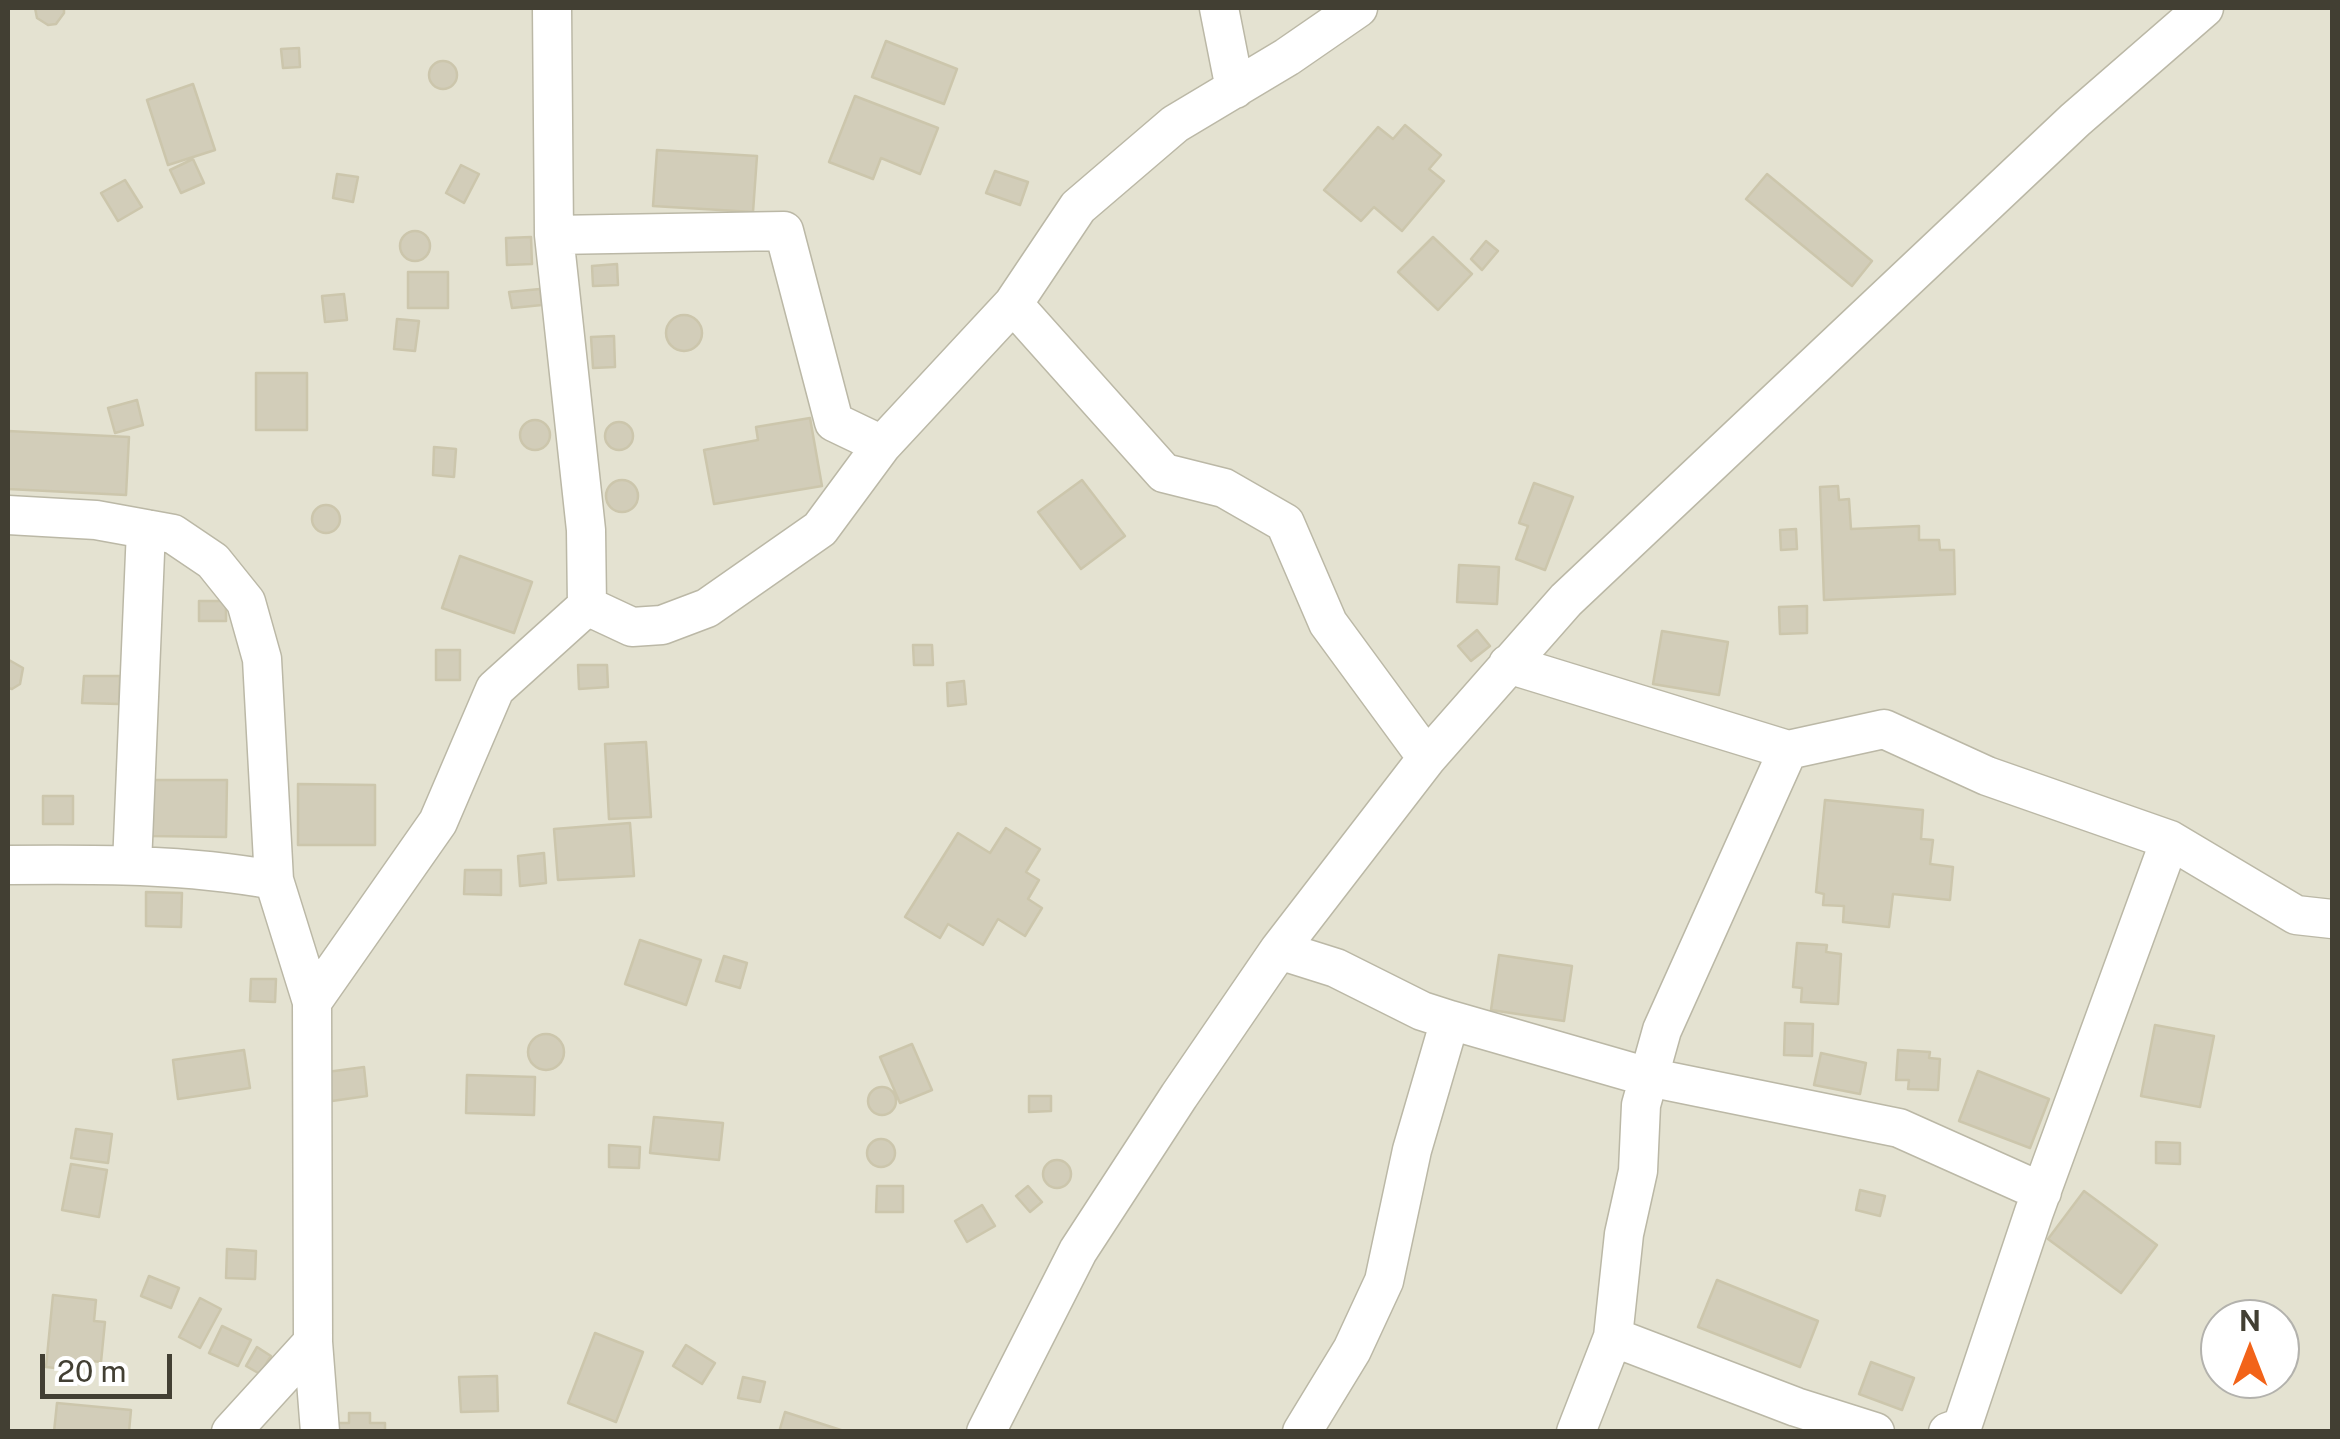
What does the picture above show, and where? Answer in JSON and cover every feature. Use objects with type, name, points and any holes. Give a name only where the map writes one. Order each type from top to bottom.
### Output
[{"type":"street","points":[[312,1002],[438,822],[495,689],[587,606],[586,530],[554,235],[552,8]]},
{"type":"street","points":[[1219,8],[1235,89]]},
{"type":"street","points":[[587,606],[632,626],[662,625],[707,608],[820,529],[882,445],[1013,304],[1078,207],[1175,124],[1358,8]]},
{"type":"street","points":[[986,1432],[1078,1252],[1279,950],[1427,758],[1566,600],[2046,147],[2204,8]]},
{"type":"street","points":[[554,235],[784,231],[834,422],[882,445]]},
{"type":"street","points":[[1013,304],[1164,473],[1224,488],[1285,524],[1328,623],[1427,758]]},
{"type":"street","points":[[8,515],[96,520],[173,534],[213,561],[246,602],[262,659],[274,880],[312,1002],[313,1342],[320,1432]]},
{"type":"street","points":[[132,865],[146,529]]},
{"type":"street","points":[[1508,664],[1788,750],[1884,729],[1987,776],[2170,840],[2296,915],[2332,919]]},
{"type":"street","points":[[1576,1432],[1613,1337],[1624,1234],[1638,1171],[1641,1105],[1662,1030],[1788,750]]},
{"type":"street","points":[[1948,1432],[1962,1427],[2042,1192],[2170,840]]},
{"type":"street","points":[[8,865],[132,865],[218,870],[274,880]]},
{"type":"street","points":[[1279,950],[1336,968],[1422,1012],[1648,1077],[1899,1128],[2042,1192]]},
{"type":"street","points":[[1302,1432],[1352,1350],[1384,1281],[1412,1150],[1450,1020]]},
{"type":"street","points":[[1613,1337],[1875,1432]]},
{"type":"street","points":[[230,1432],[313,1342]]},
{"type":"shaded area","points":[[8,8],[2332,8],[2332,1431],[8,1432]]},
{"type":"building","points":[[35,8],[64,8],[64,13],[56,24],[48,25],[37,18]]},
{"type":"building","points":[[886,41],[957,69],[944,104],[872,77]]},
{"type":"building","points":[[299,48],[300,67],[283,68],[281,49]]},
{"type":"building","points":[[443,61],[453,65],[457,75],[453,85],[443,89],[433,85],[429,75],[433,65]]},
{"type":"building","points":[[193,84],[215,150],[168,165],[147,100]]},
{"type":"building","points":[[855,96],[938,128],[920,174],[881,158],[873,179],[829,162]]},
{"type":"building","points":[[1405,125],[1441,155],[1429,169],[1444,181],[1402,231],[1374,207],[1361,221],[1324,190],[1378,127],[1393,139]]},
{"type":"building","points":[[657,150],[757,156],[753,212],[653,206]]},
{"type":"building","points":[[193,159],[204,183],[181,193],[170,170]]},
{"type":"building","points":[[461,165],[479,174],[464,203],[446,193]]},
{"type":"building","points":[[995,171],[1028,182],[1020,205],[986,193]]},
{"type":"building","points":[[337,174],[358,177],[353,202],[333,198]]},
{"type":"building","points":[[1767,174],[1872,261],[1852,286],[1746,199]]},
{"type":"building","points":[[125,180],[142,207],[118,221],[101,193]]},
{"type":"building","points":[[415,231],[426,235],[430,246],[426,257],[415,261],[404,257],[400,246],[404,235]]},
{"type":"building","points":[[531,237],[532,264],[507,265],[506,238]]},
{"type":"building","points":[[1433,237],[1472,274],[1438,310],[1398,272]]},
{"type":"building","points":[[1486,241],[1498,251],[1482,270],[1471,259]]},
{"type":"building","points":[[617,264],[618,285],[593,286],[592,266]]},
{"type":"building","points":[[408,272],[448,272],[448,308],[408,308]]},
{"type":"building","points":[[540,289],[542,305],[512,308],[509,292]]},
{"type":"building","points":[[344,294],[347,320],[325,322],[322,296]]},
{"type":"building","points":[[684,315],[697,320],[702,333],[697,346],[684,351],[671,346],[666,333],[671,320]]},
{"type":"building","points":[[397,319],[419,321],[415,351],[394,349]]},
{"type":"building","points":[[614,336],[615,367],[593,368],[591,337]]},
{"type":"building","points":[[256,373],[307,373],[307,430],[256,430]]},
{"type":"building","points":[[137,400],[143,425],[115,433],[108,408]]},
{"type":"building","points":[[810,418],[822,486],[714,504],[704,450],[758,440],[756,427]]},
{"type":"building","points":[[535,420],[546,424],[550,435],[546,446],[535,450],[524,446],[520,435],[524,424]]},
{"type":"building","points":[[619,422],[629,426],[633,436],[629,446],[619,450],[609,446],[605,436],[609,426]]},
{"type":"building","points":[[8,431],[129,437],[126,495],[8,489]]},
{"type":"building","points":[[434,447],[456,449],[454,477],[433,475]]},
{"type":"building","points":[[622,480],[633,485],[638,496],[633,507],[622,512],[611,507],[606,496],[611,485]]},
{"type":"building","points":[[1082,480],[1125,536],[1081,569],[1038,512]]},
{"type":"building","points":[[1534,483],[1573,497],[1545,570],[1516,559],[1528,526],[1519,523]]},
{"type":"building","points":[[1838,486],[1839,500],[1849,499],[1851,529],[1919,526],[1919,540],[1939,540],[1940,550],[1954,550],[1955,594],[1824,600],[1820,487]]},
{"type":"building","points":[[326,505],[336,509],[340,519],[336,529],[326,533],[316,529],[312,519],[316,509]]},
{"type":"building","points":[[1796,529],[1797,549],[1781,550],[1780,530]]},
{"type":"building","points":[[460,556],[532,582],[514,633],[442,608]]},
{"type":"building","points":[[1459,565],[1499,567],[1497,604],[1457,602]]},
{"type":"building","points":[[199,601],[226,601],[226,621],[199,621]]},
{"type":"building","points":[[1807,606],[1807,633],[1780,634],[1779,607]]},
{"type":"building","points":[[1477,630],[1490,646],[1471,661],[1458,646]]},
{"type":"building","points":[[1662,631],[1728,642],[1719,695],[1653,684]]},
{"type":"building","points":[[913,645],[932,645],[933,665],[914,665]]},
{"type":"building","points":[[436,650],[460,650],[460,680],[436,680]]},
{"type":"building","points":[[9,660],[23,668],[20,684],[12,689],[8,688]]},
{"type":"building","points":[[578,665],[607,665],[608,687],[579,689]]},
{"type":"building","points":[[84,676],[120,676],[119,704],[82,703]]},
{"type":"building","points":[[964,681],[966,704],[948,706],[947,683]]},
{"type":"building","points":[[646,742],[651,817],[609,819],[605,744]]},
{"type":"building","points":[[149,780],[227,780],[226,837],[149,836]]},
{"type":"building","points":[[298,784],[375,785],[375,845],[298,845]]},
{"type":"building","points":[[43,796],[73,796],[73,824],[43,824]]},
{"type":"building","points":[[1825,800],[1923,810],[1921,839],[1933,840],[1930,864],[1953,867],[1950,900],[1893,894],[1889,927],[1843,922],[1844,906],[1823,905],[1824,894],[1816,892]]},
{"type":"building","points":[[630,823],[634,876],[558,880],[554,829]]},
{"type":"building","points":[[1006,828],[1040,849],[1026,872],[1039,880],[1028,899],[1042,908],[1025,936],[998,919],[983,945],[948,924],[940,938],[905,917],[958,833],[990,853]]},
{"type":"building","points":[[544,853],[546,883],[520,886],[518,856]]},
{"type":"building","points":[[465,870],[501,870],[501,895],[464,894]]},
{"type":"building","points":[[146,892],[182,893],[181,927],[146,926]]},
{"type":"building","points":[[640,940],[701,960],[686,1005],[625,984]]},
{"type":"building","points":[[1797,943],[1827,945],[1826,952],[1841,954],[1838,1004],[1801,1002],[1802,988],[1793,987]]},
{"type":"building","points":[[1499,955],[1572,966],[1564,1021],[1491,1010]]},
{"type":"building","points":[[724,956],[747,963],[740,988],[716,981]]},
{"type":"building","points":[[251,979],[276,979],[275,1002],[250,1001]]},
{"type":"building","points":[[1785,1023],[1813,1024],[1812,1056],[1784,1055]]},
{"type":"building","points":[[2155,1025],[2214,1036],[2200,1107],[2141,1096]]},
{"type":"building","points":[[546,1034],[559,1039],[564,1052],[559,1065],[546,1070],[533,1065],[528,1052],[533,1039]]},
{"type":"building","points":[[912,1044],[932,1090],[900,1103],[880,1057]]},
{"type":"building","points":[[244,1050],[250,1088],[178,1099],[173,1060]]},
{"type":"building","points":[[1898,1050],[1930,1052],[1929,1058],[1940,1059],[1938,1090],[1908,1089],[1909,1080],[1896,1080]]},
{"type":"building","points":[[1821,1053],[1866,1063],[1860,1094],[1814,1085]]},
{"type":"building","points":[[364,1067],[367,1096],[332,1101],[327,1072]]},
{"type":"building","points":[[1978,1071],[2049,1099],[2030,1148],[1959,1121]]},
{"type":"building","points":[[467,1075],[535,1077],[534,1115],[466,1113]]},
{"type":"building","points":[[882,1087],[892,1091],[896,1101],[892,1111],[882,1115],[872,1111],[868,1101],[872,1091]]},
{"type":"building","points":[[1029,1096],[1051,1096],[1051,1111],[1029,1112]]},
{"type":"building","points":[[654,1117],[723,1123],[719,1160],[650,1153]]},
{"type":"building","points":[[76,1129],[112,1134],[108,1163],[71,1158]]},
{"type":"building","points":[[881,1139],[891,1143],[895,1153],[891,1163],[881,1167],[871,1163],[867,1153],[871,1143]]},
{"type":"building","points":[[2156,1142],[2180,1143],[2180,1164],[2156,1163]]},
{"type":"building","points":[[609,1145],[640,1147],[639,1168],[609,1167]]},
{"type":"building","points":[[1057,1160],[1067,1164],[1071,1174],[1067,1184],[1057,1188],[1047,1184],[1043,1174],[1047,1164]]},
{"type":"building","points":[[71,1164],[107,1170],[99,1217],[62,1210]]},
{"type":"building","points":[[877,1186],[903,1186],[903,1212],[876,1212]]},
{"type":"building","points":[[1028,1186],[1042,1202],[1030,1212],[1016,1196]]},
{"type":"building","points":[[1860,1190],[1885,1196],[1880,1216],[1856,1210]]},
{"type":"building","points":[[2084,1191],[2157,1245],[2121,1293],[2048,1239]]},
{"type":"building","points":[[982,1205],[995,1226],[967,1242],[955,1221]]},
{"type":"building","points":[[227,1249],[256,1251],[255,1279],[226,1278]]},
{"type":"building","points":[[149,1276],[179,1288],[171,1308],[141,1296]]},
{"type":"building","points":[[1717,1280],[1818,1321],[1800,1367],[1698,1327]]},
{"type":"building","points":[[53,1295],[96,1300],[94,1321],[105,1322],[101,1362],[83,1360],[82,1371],[46,1367]]},
{"type":"building","points":[[200,1298],[221,1309],[200,1348],[179,1337]]},
{"type":"building","points":[[222,1326],[251,1340],[238,1366],[209,1353]]},
{"type":"building","points":[[595,1333],[643,1352],[616,1422],[568,1403]]},
{"type":"building","points":[[686,1345],[715,1363],[702,1384],[673,1366]]},
{"type":"building","points":[[257,1347],[271,1356],[260,1374],[246,1366]]},
{"type":"building","points":[[1871,1362],[1914,1378],[1902,1410],[1859,1394]]},
{"type":"building","points":[[497,1376],[498,1411],[461,1412],[459,1377]]},
{"type":"building","points":[[743,1377],[765,1382],[760,1402],[738,1398]]},
{"type":"building","points":[[57,1403],[131,1410],[129,1432],[54,1432]]},
{"type":"building","points":[[785,1412],[847,1432],[779,1432]]},
{"type":"building","points":[[349,1413],[370,1413],[370,1423],[385,1423],[385,1432],[333,1432],[333,1423],[349,1423]]}]
